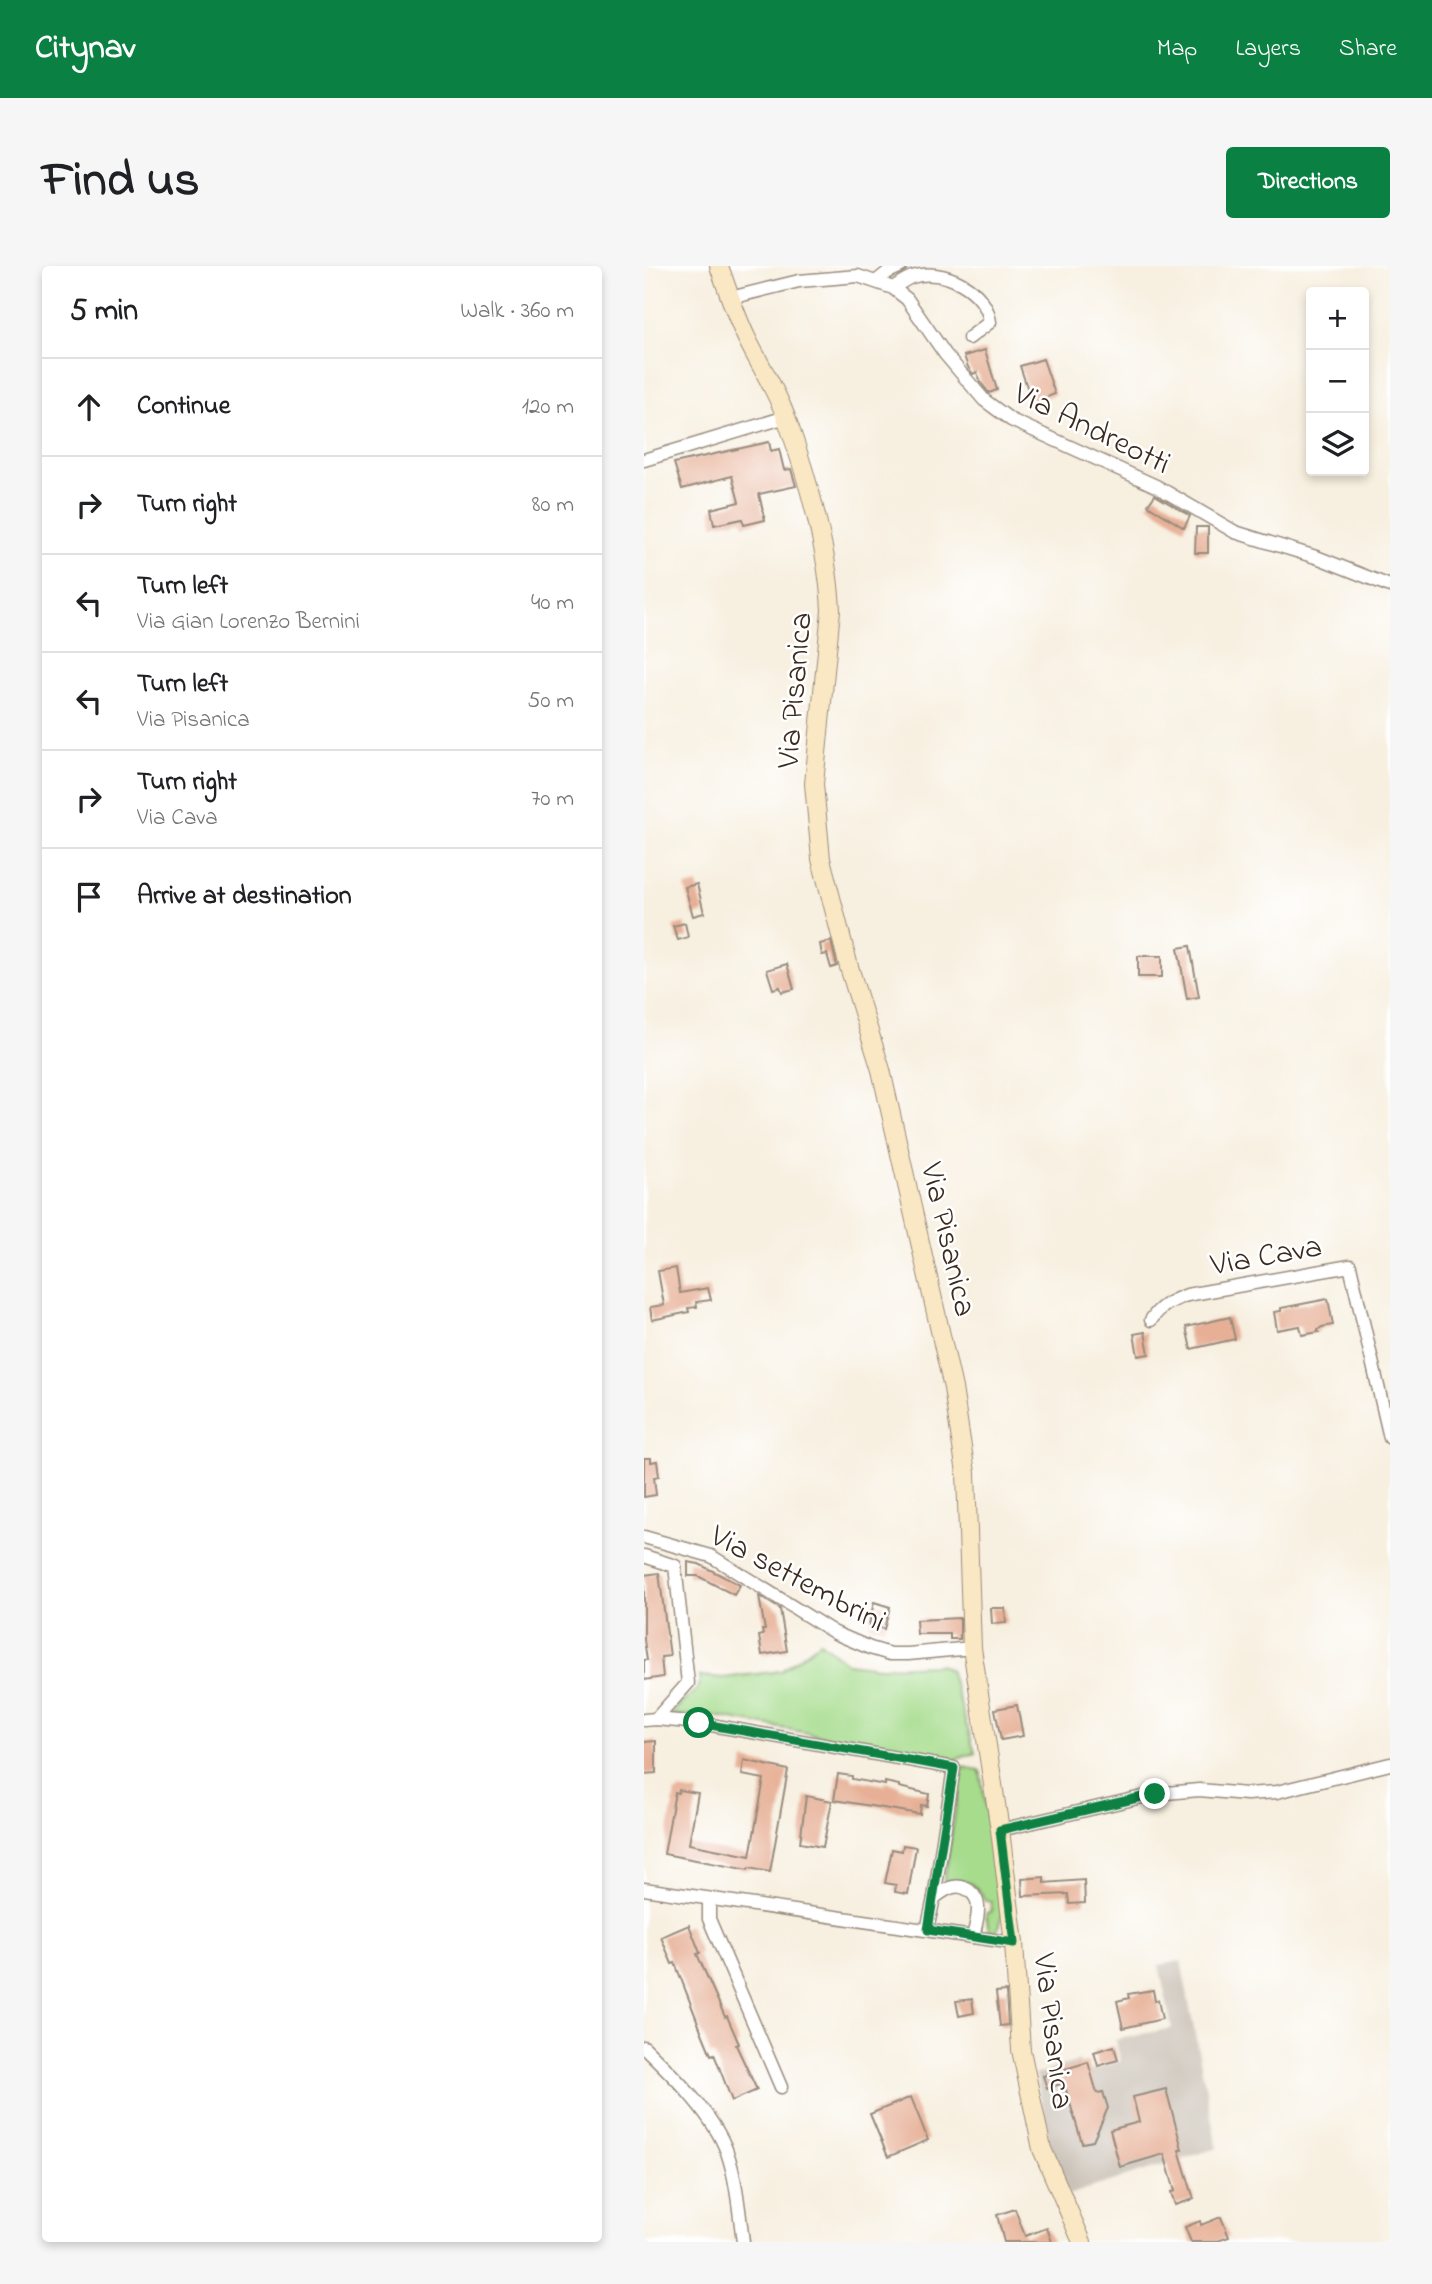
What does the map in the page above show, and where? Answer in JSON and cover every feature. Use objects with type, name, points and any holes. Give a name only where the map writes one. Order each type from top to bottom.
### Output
[{"type":"street","name":"Via Pisanica","points":[[719,266],[748,341],[766,372],[786,417],[814,510],[830,584],[831,610],[814,784],[821,859],[849,967],[881,1070],[953,1388],[966,1473],[972,1648],[1014,1943],[1021,2050],[1042,2149],[1082,2242]]},
{"type":"street","points":[[877,281],[901,266]]},
{"type":"street","points":[[893,288],[911,277],[938,274],[958,281],[971,290],[989,312],[990,322],[969,338]]},
{"type":"street","name":"Via Andreotti","points":[[730,298],[799,281],[858,276],[877,281],[893,288],[907,299],[945,354],[984,400],[1011,420],[1156,486],[1235,532],[1319,558],[1390,586]]},
{"type":"street","points":[[644,460],[786,417]]},
{"type":"street","name":"Via Cava","points":[[1151,1320],[1158,1310],[1170,1301],[1187,1295],[1350,1266],[1390,1438]]},
{"type":"street","name":"Via settembrini","points":[[644,1537],[711,1556],[835,1633],[870,1648],[890,1654],[908,1654],[972,1648]]},
{"type":"street","points":[[644,1556],[675,1566],[688,1683],[650,1720]]},
{"type":"street","points":[[650,1720],[699,1723],[954,1768],[928,1930]]},
{"type":"street","points":[[1000,1830],[1155,1794],[1199,1790],[1247,1794],[1276,1792],[1390,1764]]},
{"type":"street","points":[[934,1898],[949,1888],[972,1891],[979,1907],[973,1937]]},
{"type":"street","points":[[644,1889],[1014,1943]]},
{"type":"street","points":[[709,1899],[709,1919],[781,2087]]},
{"type":"street","points":[[644,2047],[683,2085],[726,2148],[733,2173],[743,2242]]},
{"type":"shaded area","points":[[1181,1961],[1217,2148],[1068,2195],[1051,2151],[1036,2074],[1079,2061],[1083,2073],[1121,2061],[1115,2040],[1172,2028],[1159,1965]]},
{"type":"green space","points":[[820,1642],[847,1663],[880,1667],[939,1665],[950,1670],[975,1753],[954,1760],[710,1715],[670,1715],[699,1687],[700,1676],[723,1678],[781,1671]]},
{"type":"green space","points":[[962,1767],[980,1770],[1002,1915],[995,1932],[989,1930],[986,1914],[992,1911],[991,1901],[985,1900],[978,1889],[969,1883],[944,1882]]},
{"type":"building","points":[[985,350],[997,390],[989,393],[980,382],[977,372],[973,374],[968,367],[964,356]]},
{"type":"building","points":[[1043,359],[1055,394],[1044,398],[1046,404],[1034,408],[1020,366]]},
{"type":"building","points":[[769,442],[771,451],[779,449],[784,470],[791,469],[796,486],[759,494],[765,520],[744,525],[742,519],[714,525],[711,509],[739,502],[732,476],[682,489],[674,463]]},
{"type":"building","points":[[1155,495],[1190,516],[1184,528],[1148,505]]},
{"type":"building","points":[[1196,527],[1208,527],[1208,553],[1195,553]]},
{"type":"building","points":[[697,884],[704,913],[693,916],[685,887]]},
{"type":"building","points":[[685,923],[688,937],[678,940],[673,926]]},
{"type":"building","points":[[831,941],[837,966],[831,968],[827,954],[822,955],[820,944]]},
{"type":"building","points":[[1190,946],[1199,997],[1187,999],[1178,948]]},
{"type":"building","points":[[1138,956],[1162,956],[1162,977],[1138,977]]},
{"type":"building","points":[[787,964],[794,989],[782,992],[780,987],[773,989],[767,970]]},
{"type":"building","points":[[676,1268],[680,1293],[708,1288],[711,1300],[696,1302],[697,1307],[688,1308],[689,1312],[652,1320],[650,1307],[664,1305],[658,1271]]},
{"type":"building","points":[[1328,1299],[1333,1325],[1322,1327],[1319,1332],[1302,1335],[1300,1326],[1277,1330],[1274,1312],[1281,1311],[1281,1308]]},
{"type":"building","points":[[1230,1317],[1235,1339],[1191,1349],[1186,1327]]},
{"type":"building","points":[[1145,1332],[1149,1354],[1138,1356],[1134,1334]]},
{"type":"building","points":[[644,1458],[651,1458],[651,1462],[657,1461],[659,1476],[654,1477],[656,1495],[644,1497]]},
{"type":"building","points":[[688,1562],[699,1564],[740,1585],[734,1595],[698,1576],[688,1576]]},
{"type":"building","points":[[659,1573],[670,1656],[661,1657],[663,1677],[644,1680],[644,1660],[647,1660],[644,1640],[644,1575]]},
{"type":"building","points":[[759,1596],[780,1609],[787,1651],[762,1655],[759,1636],[763,1635],[762,1630],[765,1630]]},
{"type":"building","points":[[874,1602],[890,1607],[884,1629],[869,1625]]},
{"type":"building","points":[[991,1608],[1005,1608],[1006,1623],[992,1624]]},
{"type":"building","points":[[960,1618],[960,1639],[950,1639],[950,1634],[917,1634],[916,1620]]},
{"type":"building","points":[[1017,1705],[1023,1736],[1001,1740],[995,1709]]},
{"type":"building","points":[[656,1741],[656,1773],[644,1774],[644,1742]]},
{"type":"building","points":[[744,1760],[788,1770],[770,1872],[664,1854],[675,1792],[678,1793],[679,1790],[698,1793],[689,1844],[750,1856],[764,1779],[742,1775]]},
{"type":"building","points":[[838,1774],[885,1785],[885,1782],[899,1785],[929,1794],[927,1806],[921,1805],[920,1814],[834,1800]]},
{"type":"building","points":[[806,1796],[832,1801],[823,1847],[800,1843]]},
{"type":"building","points":[[903,1845],[916,1847],[908,1894],[895,1892],[896,1885],[885,1883],[892,1849],[902,1851]]},
{"type":"building","points":[[1044,1877],[1044,1883],[1084,1880],[1085,1903],[1069,1904],[1068,1894],[1023,1896],[1022,1879]]},
{"type":"building","points":[[689,1925],[700,1953],[697,1954],[725,2017],[727,2016],[739,2044],[736,2045],[757,2090],[732,2101],[675,1963],[672,1964],[661,1937]]},
{"type":"building","points":[[1153,1990],[1162,2019],[1123,2028],[1117,2001],[1129,1998],[1128,1994]]},
{"type":"building","points":[[1006,1991],[1008,2025],[1000,2026],[996,1992]]},
{"type":"building","points":[[972,1999],[974,2013],[959,2016],[956,2001]]},
{"type":"building","points":[[1114,2046],[1118,2060],[1098,2066],[1094,2052]]},
{"type":"building","points":[[1088,2062],[1097,2093],[1103,2092],[1108,2108],[1093,2141],[1082,2143],[1064,2083],[1047,2088],[1043,2076]]},
{"type":"building","points":[[1166,2089],[1182,2149],[1179,2150],[1194,2199],[1175,2205],[1171,2192],[1175,2191],[1164,2154],[1120,2167],[1110,2130],[1139,2122],[1133,2097]]},
{"type":"building","points":[[911,2097],[928,2140],[888,2157],[870,2114]]},
{"type":"building","points":[[1015,2209],[1025,2236],[1047,2228],[1052,2242],[1004,2242],[997,2215]]},
{"type":"building","points":[[1221,2217],[1229,2237],[1215,2242],[1191,2242],[1185,2227],[1200,2221],[1201,2225]]},
{"type":"route","points":[[699,1723],[954,1768],[928,1930],[1014,1943],[1000,1830],[1155,1794]]}]
